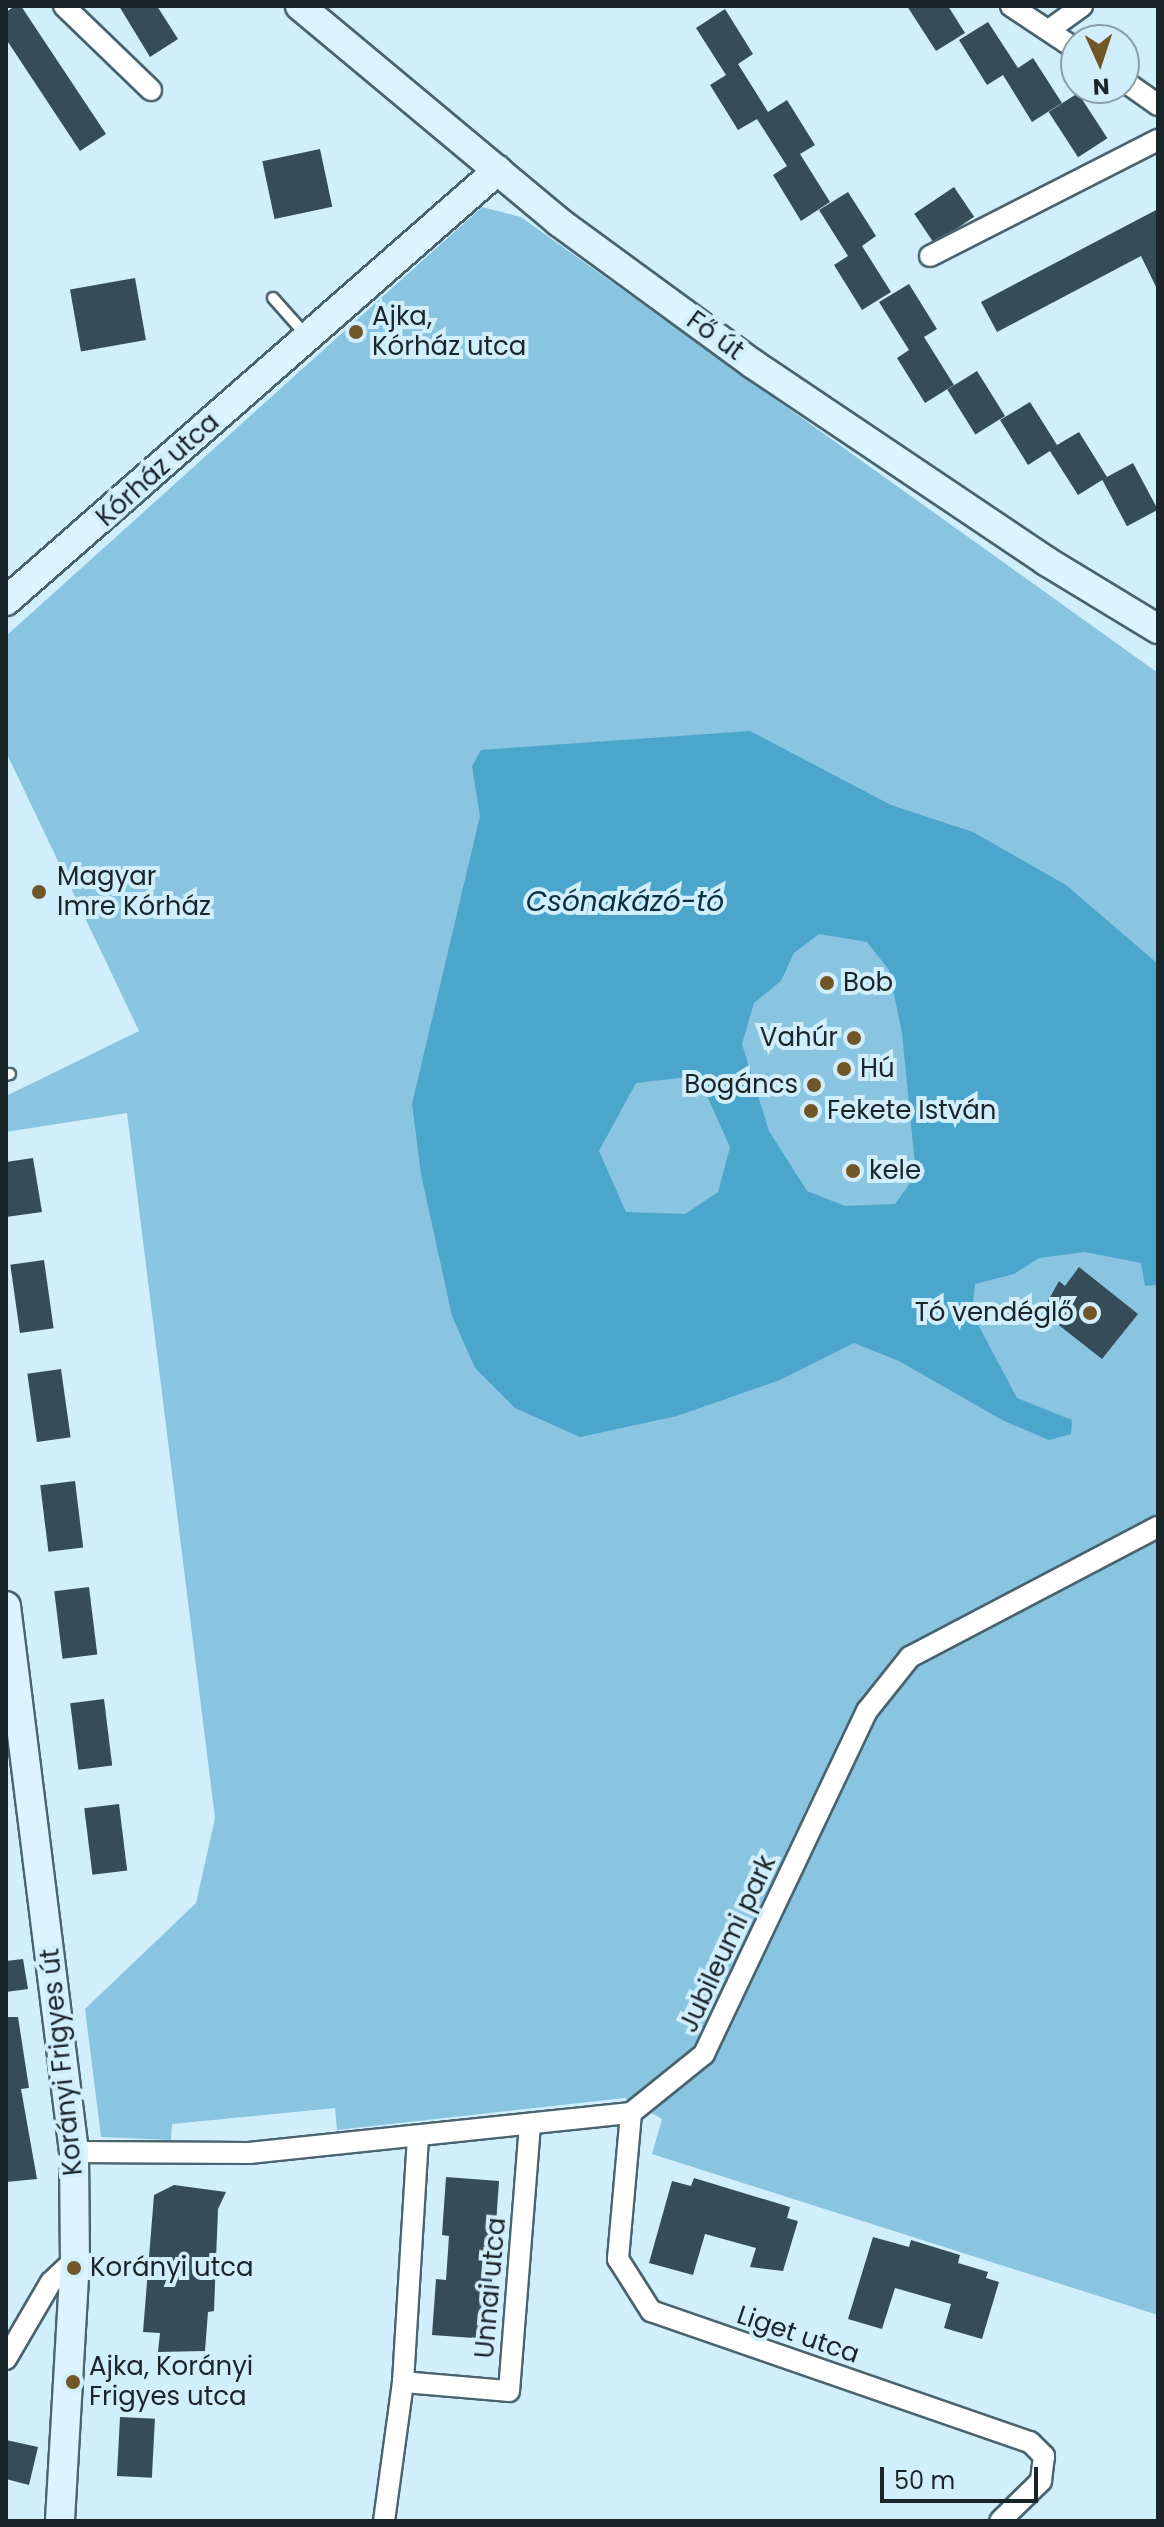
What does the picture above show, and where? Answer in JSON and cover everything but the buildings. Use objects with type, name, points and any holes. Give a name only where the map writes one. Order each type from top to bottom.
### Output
[{"type":"main road","name":"Fő út","points":[[300,6],[559,222],[836,422],[1158,629]]},
{"type":"main road","name":"Kórház utca","points":[[6,601],[498,170]]},
{"type":"main road","name":"Korányi Frigyes út","points":[[6,1606],[74,2152],[75,2260],[60,2521]]},
{"type":"street","points":[[64,6],[151,90]]},
{"type":"street","points":[[1011,6],[1060,38]]},
{"type":"street","points":[[1049,30],[1082,6]]},
{"type":"street","points":[[1140,92],[1158,105]]},
{"type":"street","points":[[930,256],[1158,140]]},
{"type":"street","name":"Jubileumi park","points":[[631,2113],[704,2054],[867,1711],[910,1657],[1158,1527]]},
{"type":"street","points":[[74,2152],[249,2153],[530,2127],[631,2113]]},
{"type":"street","name":"Liget utca","points":[[631,2113],[618,2259],[651,2311],[1030,2442],[1044,2456],[1041,2481],[1000,2521]]},
{"type":"street","name":"Unnai utca","points":[[403,2382],[509,2391],[530,2127]]},
{"type":"street","points":[[384,2521],[403,2382],[418,2137]]},
{"type":"street","points":[[6,2359],[51,2282],[75,2260]]},
{"type":"lane","points":[[273,298],[308,337]]},
{"type":"shaded area","points":[[482,207],[521,217],[1158,673],[1158,2315],[652,2154],[662,2119],[625,2098],[337,2130],[335,2108],[172,2124],[171,2140],[101,2137],[85,2009],[196,1903],[215,1818],[127,1113],[6,1132],[6,1096],[139,1031],[6,752],[6,636]]},
{"type":"water","name":"Csónakázó-tó","points":[[750,731],[891,805],[973,832],[1066,885],[1158,964],[1158,1285],[1145,1286],[1141,1263],[1085,1252],[1039,1258],[1014,1274],[975,1284],[972,1313],[1017,1398],[1072,1420],[1071,1434],[1049,1440],[1004,1421],[899,1361],[854,1343],[780,1380],[677,1416],[580,1437],[515,1408],[475,1368],[452,1316],[421,1174],[412,1104],[480,816],[472,766],[481,750]],"holes":[[[819,934],[867,942],[889,970],[902,1033],[916,1175],[895,1204],[845,1206],[807,1191],[769,1131],[742,1044],[754,1003],[781,981],[794,953]],[[688,1077],[708,1098],[730,1147],[718,1192],[685,1214],[626,1212],[599,1151],[636,1083]]]},
{"type":"place","name":"Ajka, Kórház utca","points":[[356,332]]},
{"type":"place","name":"Magyar Imre Kórház","points":[[39,892]]},
{"type":"place","name":"Bob","points":[[827,983]]},
{"type":"place","name":"Vahúr","points":[[854,1038]]},
{"type":"place","name":"Hú","points":[[844,1069]]},
{"type":"place","name":"Bogáncs","points":[[814,1085]]},
{"type":"place","name":"Fekete István","points":[[811,1111]]},
{"type":"place","name":"kele","points":[[853,1171]]},
{"type":"place","name":"Tó vendéglő","points":[[1090,1313]]},
{"type":"place","name":"Korányi utca","points":[[74,2268]]},
{"type":"place","name":"Ajka, Korányi Frigyes utca","points":[[73,2382]]}]
